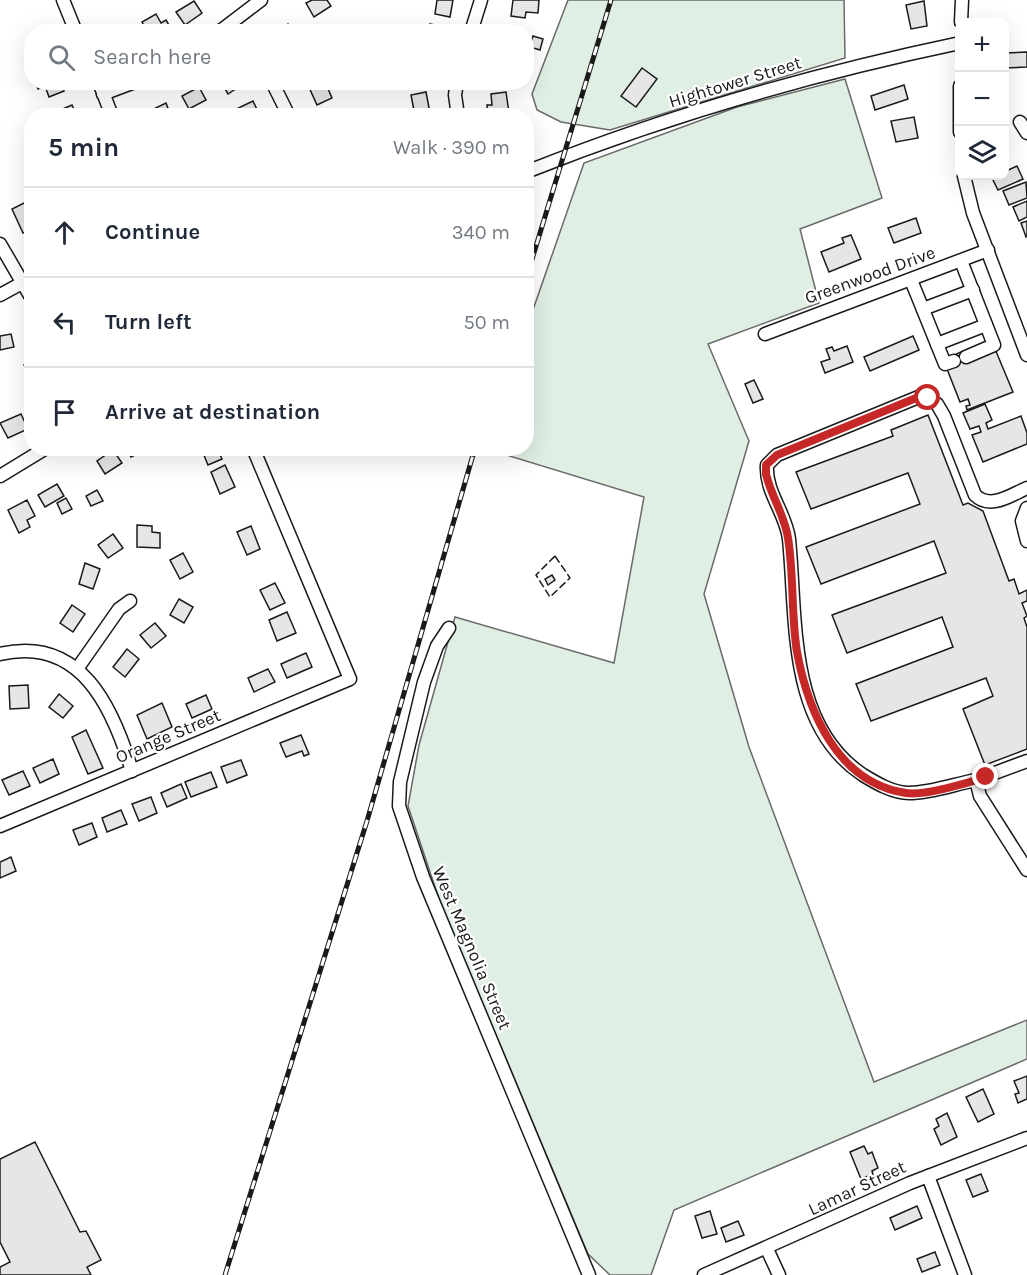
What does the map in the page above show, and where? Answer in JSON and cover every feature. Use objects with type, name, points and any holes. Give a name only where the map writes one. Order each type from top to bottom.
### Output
[{"type":"street","points":[[63,0],[73,24]]},
{"type":"street","points":[[236,24],[261,0]]},
{"type":"street","points":[[474,24],[481,0]]},
{"type":"street","points":[[961,18],[962,0]]},
{"type":"street","name":"Hightower Street","points":[[534,169],[698,111],[787,83],[955,44]]},
{"type":"street","points":[[102,90],[109,108]]},
{"type":"street","points":[[276,90],[285,108]]},
{"type":"street","points":[[456,90],[457,108]]},
{"type":"street","points":[[1020,122],[1027,133]]},
{"type":"street","points":[[965,180],[973,213],[1022,326],[1027,355]]},
{"type":"street","points":[[0,244],[24,286]]},
{"type":"street","name":"Greenwood Drive","points":[[765,334],[988,250]]},
{"type":"street","points":[[911,280],[945,364],[960,359],[994,345],[961,261]]},
{"type":"street","points":[[0,295],[22,283]]},
{"type":"street","points":[[923,309],[973,290]]},
{"type":"street","points":[[937,344],[986,325]]},
{"type":"street","points":[[1027,488],[989,503],[980,500],[975,495],[944,416],[937,404],[921,396],[777,455],[766,465],[769,486],[788,536],[797,650],[808,698],[824,736],[841,758],[878,784],[907,793],[976,780],[1027,761]]},
{"type":"street","points":[[0,476],[33,456]]},
{"type":"street","name":"Orange Street","points":[[0,826],[350,680],[256,456]]},
{"type":"street","points":[[1027,508],[1022,521],[1027,541]]},
{"type":"street","points":[[77,669],[119,609],[130,600]]},
{"type":"street","name":"West Magnolia Street","points":[[448,628],[437,646],[424,682],[400,782],[399,806],[423,877],[589,1275]]},
{"type":"street","points":[[0,654],[10,651],[39,653],[58,658],[77,669],[93,683],[122,736],[132,771]]},
{"type":"street","points":[[976,780],[980,796],[1027,870]]},
{"type":"street","name":"Lamar Street","points":[[704,1275],[928,1176],[1027,1138]]},
{"type":"street","points":[[928,1176],[965,1275]]},
{"type":"street","points":[[767,1249],[779,1275]]},
{"type":"green space","points":[[568,0],[844,0],[845,58],[610,130],[561,122],[537,110],[532,94]]},
{"type":"green space","points":[[845,79],[882,198],[800,229],[819,303],[708,344],[749,441],[704,594],[749,747],[874,1082],[1027,1020],[1027,1059],[674,1210],[651,1275],[610,1275],[588,1254],[440,902],[408,806],[419,745],[455,617],[614,663],[644,497],[510,456],[534,456],[534,307],[584,163],[737,107]]},
{"type":"building","points":[[312,0],[327,0],[331,6],[314,17],[306,3]]},
{"type":"building","points":[[437,0],[453,0],[450,17],[435,14]]},
{"type":"building","points":[[513,0],[539,0],[538,13],[526,12],[525,18],[511,16]]},
{"type":"building","points":[[194,1],[202,13],[184,24],[176,12]]},
{"type":"building","points":[[924,1],[927,26],[911,29],[906,5]]},
{"type":"building","points":[[156,14],[161,23],[166,20],[168,24],[143,24],[142,22]]},
{"type":"building","points":[[534,36],[543,39],[540,50],[534,48]]},
{"type":"building","points":[[1027,52],[1027,67],[1009,68],[1009,53]]},
{"type":"building","points":[[642,68],[657,79],[636,107],[621,96]]},
{"type":"building","points":[[904,85],[908,99],[875,110],[871,96]]},
{"type":"building","points":[[46,90],[64,90],[64,91],[49,97]]},
{"type":"building","points":[[193,90],[201,90],[206,100],[188,108],[182,96]]},
{"type":"building","points":[[310,90],[328,90],[332,98],[317,105]]},
{"type":"building","points":[[426,92],[429,108],[413,108],[411,95]]},
{"type":"building","points":[[506,92],[508,108],[487,108],[487,105],[492,105],[491,94]]},
{"type":"building","points":[[253,101],[256,108],[238,108]]},
{"type":"building","points":[[166,103],[168,108],[156,108]]},
{"type":"building","points":[[914,117],[918,138],[896,142],[891,121]]},
{"type":"building","points":[[1017,166],[1023,179],[998,190],[993,180],[1009,180],[1009,170]]},
{"type":"building","points":[[1026,182],[1027,198],[1009,205],[1003,191]]},
{"type":"building","points":[[1027,201],[1027,217],[1019,221],[1013,207]]},
{"type":"building","points":[[24,203],[24,233],[23,233],[12,209]]},
{"type":"building","points":[[916,218],[921,233],[894,243],[888,228]]},
{"type":"building","points":[[1027,221],[1027,236],[1026,237],[1021,223]]},
{"type":"building","points":[[851,235],[861,259],[829,272],[821,252],[844,243],[842,238]]},
{"type":"building","points":[[11,334],[14,347],[0,350],[0,336]]},
{"type":"building","points":[[913,336],[919,350],[870,371],[864,357]]},
{"type":"building","points":[[847,346],[853,362],[825,373],[821,362],[830,359],[826,349],[832,347],[834,351]]},
{"type":"building","points":[[995,349],[1013,392],[967,410],[966,406],[970,405],[968,399],[960,402],[947,369],[952,356],[963,351],[967,360]]},
{"type":"building","points":[[754,380],[763,399],[753,403],[745,384]]},
{"type":"building","points":[[985,404],[992,420],[986,423],[988,429],[1021,416],[1027,433],[1027,444],[983,462],[972,435],[981,432],[979,426],[970,429],[963,413]]},
{"type":"building","points":[[21,414],[24,420],[24,431],[8,438],[0,423]]},
{"type":"building","points":[[928,415],[963,505],[968,503],[983,511],[1009,581],[1014,579],[1019,594],[1027,590],[1027,601],[1022,603],[1027,616],[1024,618],[1027,627],[1027,749],[985,765],[963,709],[993,696],[986,678],[871,721],[856,684],[953,647],[942,617],[847,653],[832,615],[946,573],[934,541],[821,584],[806,547],[920,504],[908,473],[811,509],[796,472],[893,436],[891,430]]},
{"type":"building","points":[[104,456],[117,456],[122,463],[105,474],[97,461]]},
{"type":"building","points":[[204,456],[221,456],[222,459],[208,465]]},
{"type":"building","points":[[225,465],[235,487],[220,494],[211,472]]},
{"type":"building","points":[[57,484],[64,496],[45,507],[38,495]]},
{"type":"building","points":[[97,490],[103,501],[91,506],[86,496]]},
{"type":"building","points":[[66,498],[72,509],[62,514],[57,503]]},
{"type":"building","points":[[27,500],[35,516],[27,520],[30,527],[19,533],[8,510]]},
{"type":"building","points":[[137,525],[152,526],[152,532],[160,533],[160,548],[137,547]]},
{"type":"building","points":[[251,526],[260,549],[247,555],[237,532]]},
{"type":"building","points":[[113,534],[123,548],[108,558],[98,545]]},
{"type":"building","points":[[183,553],[193,572],[180,579],[170,560]]},
{"type":"building","points":[[85,563],[100,569],[93,589],[79,584]]},
{"type":"building","points":[[552,575],[555,580],[548,585],[545,579]]},
{"type":"building","points":[[275,583],[285,603],[270,610],[260,590]]},
{"type":"building","points":[[179,599],[193,607],[184,623],[170,615]]},
{"type":"building","points":[[72,605],[85,614],[73,632],[60,623]]},
{"type":"building","points":[[287,612],[296,633],[277,641],[269,620]]},
{"type":"building","points":[[155,623],[166,636],[151,648],[140,635]]},
{"type":"building","points":[[127,649],[139,659],[125,677],[113,667]]},
{"type":"building","points":[[306,653],[312,667],[287,678],[281,664]]},
{"type":"building","points":[[268,669],[275,682],[254,692],[248,678]]},
{"type":"building","points":[[28,685],[29,708],[10,709],[9,686]]},
{"type":"building","points":[[59,694],[73,706],[63,718],[49,707]]},
{"type":"building","points":[[206,695],[212,709],[192,718],[186,704]]},
{"type":"building","points":[[162,703],[172,727],[147,739],[137,715]]},
{"type":"building","points":[[86,730],[103,768],[88,774],[72,737]]},
{"type":"building","points":[[301,735],[309,754],[304,756],[302,751],[286,757],[280,743]]},
{"type":"building","points":[[53,759],[59,774],[40,783],[33,768]]},
{"type":"building","points":[[241,760],[247,775],[227,783],[221,767]]},
{"type":"building","points":[[23,771],[30,786],[9,795],[2,780]]},
{"type":"building","points":[[211,772],[217,787],[191,797],[185,782]]},
{"type":"building","points":[[181,784],[187,798],[167,807],[161,793]]},
{"type":"building","points":[[151,797],[157,813],[139,821],[132,804]]},
{"type":"building","points":[[121,810],[127,824],[107,832],[102,818]]},
{"type":"building","points":[[92,823],[97,837],[79,845],[73,830]]},
{"type":"building","points":[[11,857],[16,871],[0,878],[0,862]]},
{"type":"building","points":[[1027,1076],[1027,1099],[1018,1103],[1015,1094],[1019,1093],[1014,1081]]},
{"type":"building","points":[[983,1089],[994,1114],[978,1122],[966,1097]]},
{"type":"building","points":[[947,1113],[957,1137],[941,1145],[934,1129],[939,1126],[936,1119]]},
{"type":"building","points":[[35,1142],[80,1232],[86,1231],[101,1260],[87,1267],[91,1275],[0,1275],[0,1267],[10,1262],[0,1242],[0,1159]]},
{"type":"building","points":[[864,1146],[868,1154],[872,1152],[878,1168],[872,1171],[873,1174],[861,1179],[850,1152]]},
{"type":"building","points":[[981,1174],[988,1191],[973,1197],[966,1180]]},
{"type":"building","points":[[917,1206],[922,1218],[895,1230],[890,1218]]},
{"type":"building","points":[[710,1211],[717,1234],[702,1238],[695,1216]]},
{"type":"building","points":[[738,1221],[744,1235],[726,1242],[721,1228]]},
{"type":"building","points":[[935,1252],[940,1265],[922,1272],[917,1259]]},
{"type":"railway","points":[[534,253],[611,0]]},
{"type":"railway","points":[[225,1275],[367,821],[473,456]]},
{"type":"fence","points":[[555,556],[570,578],[550,597],[536,575],[555,556]]},
{"type":"route","points":[[928,398],[921,396],[777,455],[766,465],[766,474],[788,536],[797,650],[808,698],[824,736],[841,758],[859,772],[878,784],[907,793],[923,792],[986,777]]}]
